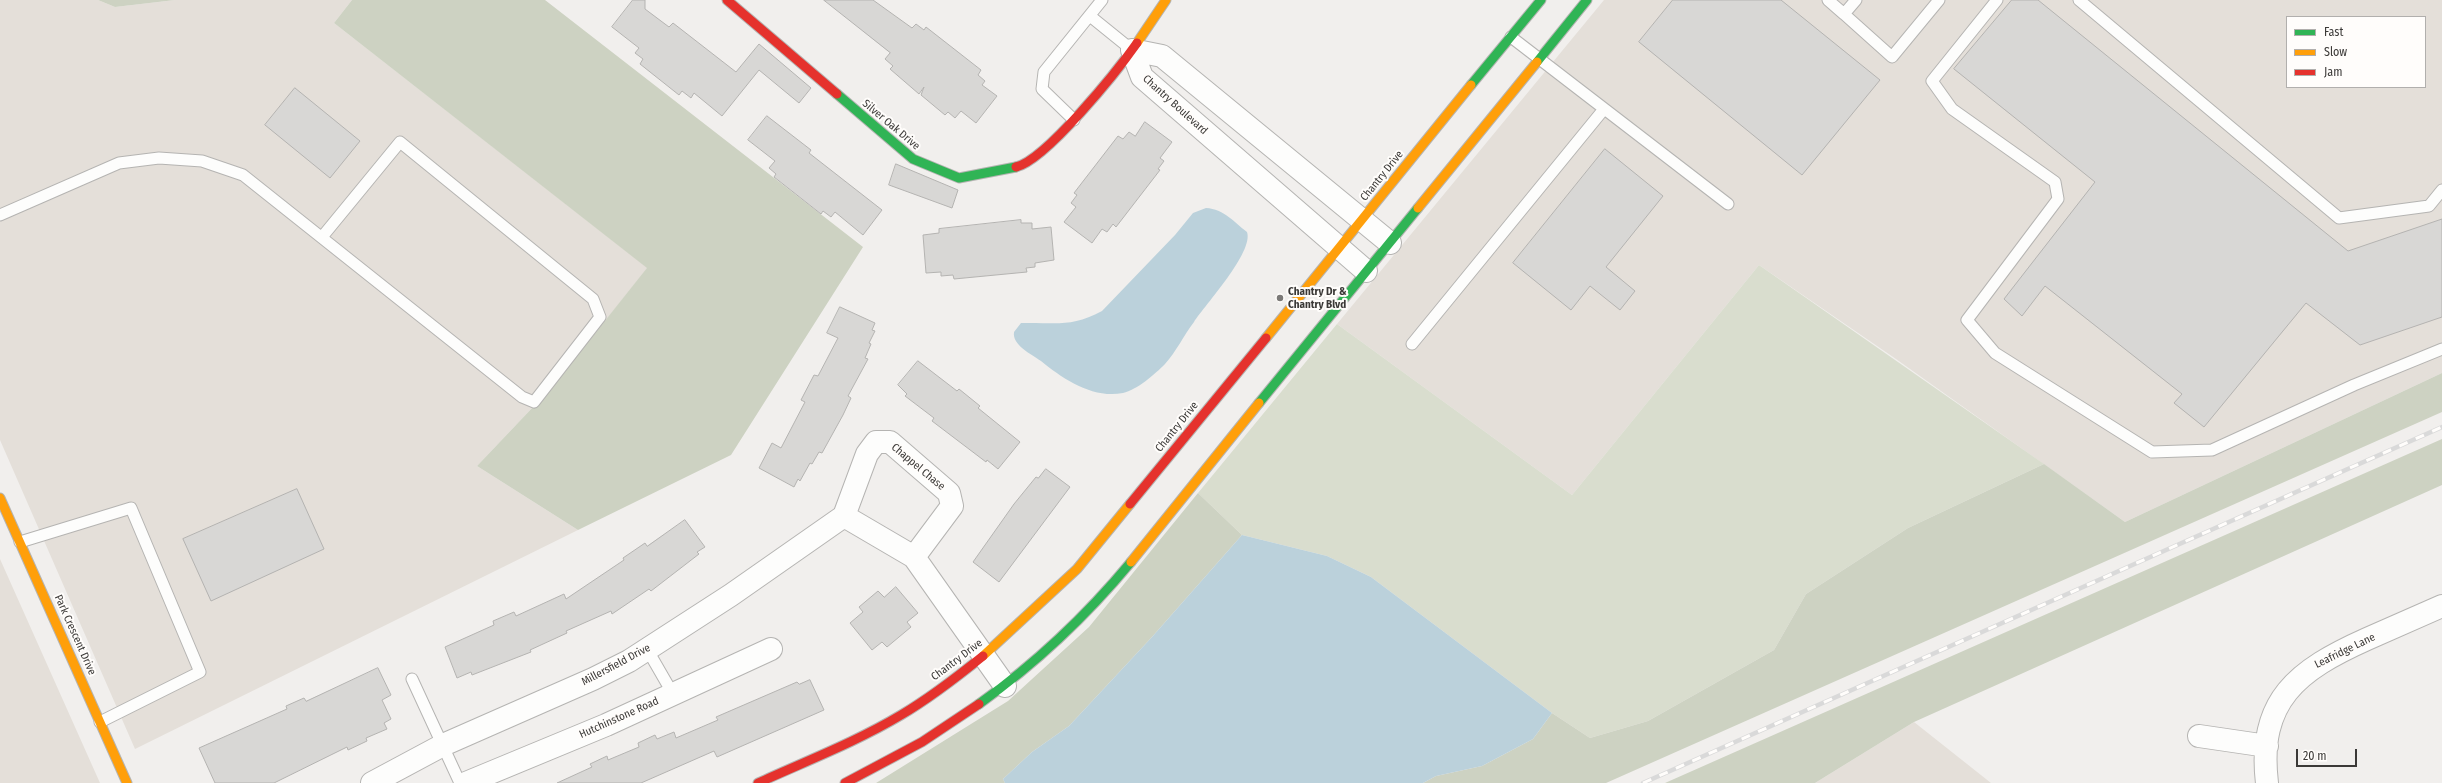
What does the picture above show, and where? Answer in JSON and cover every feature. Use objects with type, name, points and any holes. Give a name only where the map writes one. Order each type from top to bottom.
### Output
[{"type":"street","name":"Silver Oak Drive","points":[[726,0],[913,159],[959,178],[1019,166],[1041,153],[1074,120],[1132,50],[1166,0]]},
{"type":"street","name":"Chantry Drive","points":[[758,783],[862,736],[920,703],[985,655],[1031,615],[1077,569],[1541,0]]},
{"type":"street","points":[[846,783],[914,748],[958,720],[1005,686],[1068,630],[1117,579],[1366,271],[1588,0]]},
{"type":"street","points":[[1132,50],[1162,56],[1327,193],[1362,219],[1390,243]]},
{"type":"street","name":"Chantry Boulevard","points":[[1132,50],[1142,77],[1366,271]]},
{"type":"street","name":"Chappel Chase","points":[[844,516],[867,454],[876,442],[890,442],[949,493],[952,506],[914,557]]},
{"type":"street","name":"Park Crescent Drive","points":[[0,498],[128,783]]},
{"type":"street","points":[[844,516],[914,557],[985,655],[1005,686]]},
{"type":"street","name":"Millersfield Drive","points":[[372,783],[443,745],[593,679],[647,649],[730,595],[844,516]]},
{"type":"street","name":"Leafridge Lane","points":[[2267,783],[2266,746],[2277,707],[2297,678],[2332,655],[2442,606]]},
{"type":"street","name":"Hutchinstone Road","points":[[466,783],[673,694],[771,649]]},
{"type":"street","points":[[2199,736],[2266,746]]},
{"type":"lane","points":[[1074,120],[1042,89],[1044,72],[1102,0]]},
{"type":"lane","points":[[1828,0],[1892,57],[1938,0]]},
{"type":"lane","points":[[1844,14],[1856,0]]},
{"type":"lane","points":[[1997,0],[1932,81],[1952,109],[2055,182],[2058,199],[1966,320],[1995,353],[2152,452],[2212,450],[2354,385],[2442,349]]},
{"type":"lane","points":[[2079,0],[2339,218],[2429,206],[2442,190]]},
{"type":"lane","points":[[1090,16],[1132,50]]},
{"type":"lane","points":[[1511,36],[1728,204]]},
{"type":"lane","points":[[1412,344],[1604,109]]},
{"type":"lane","points":[[0,215],[119,162],[159,158],[196,160],[242,175],[522,397],[534,402],[600,317],[592,299],[400,142],[322,237]]},
{"type":"lane","points":[[20,542],[131,508],[200,672],[100,722]]},
{"type":"lane","points":[[647,649],[673,694]]},
{"type":"lane","points":[[412,679],[460,783]]},
{"type":"shaded area","points":[[0,0],[98,0],[115,7],[175,0],[352,0],[334,23],[648,268],[553,386],[477,466],[578,530],[135,749],[0,440]]},
{"type":"shaded area","points":[[1604,0],[2442,0],[2442,373],[2125,522],[1896,359],[1759,265],[1572,495],[1337,324]]},
{"type":"shaded area","points":[[1759,265],[2044,464],[1908,528],[1806,594],[1774,650],[1648,721],[1590,738],[1552,713],[1371,577],[1327,556],[1242,535],[1198,493],[1337,324],[1572,495]]},
{"type":"shaded area","points":[[0,559],[100,783],[0,783]]},
{"type":"shaded area","points":[[1914,722],[1991,783],[1815,783]]},
{"type":"green space","points":[[98,0],[175,0],[115,7]]},
{"type":"green space","points":[[352,0],[545,0],[863,247],[731,455],[578,530],[477,466],[553,386],[647,268],[334,23]]},
{"type":"green space","points":[[2442,373],[2442,412],[1606,783],[1423,783],[1436,776],[1482,766],[1533,739],[1552,713],[1590,738],[1648,721],[1774,650],[1806,594],[1908,528],[2044,464],[2125,522]]},
{"type":"green space","points":[[2442,439],[2442,485],[1914,722],[1815,783],[1665,783]]},
{"type":"green space","points":[[1198,493],[1242,535],[1152,637],[1069,726],[1032,752],[1003,779],[1005,783],[876,783],[1008,701],[1089,627]]},
{"type":"water","points":[[1206,208],[1223,213],[1233,220],[1247,232],[1247,241],[1236,265],[1190,327],[1169,359],[1146,381],[1134,389],[1123,393],[1101,393],[1090,390],[1069,381],[1023,349],[1016,341],[1014,332],[1021,323],[1072,322],[1081,320],[1102,311],[1175,235],[1193,213]]},
{"type":"water","points":[[1242,535],[1327,556],[1371,577],[1552,713],[1533,739],[1482,766],[1436,776],[1423,783],[1005,783],[1003,779],[1032,752],[1069,726],[1152,637]]},
{"type":"building","points":[[633,0],[645,0],[645,9],[669,27],[673,23],[736,72],[759,44],[811,88],[799,103],[759,70],[722,116],[694,93],[691,98],[682,91],[679,95],[640,64],[643,59],[635,53],[639,48],[612,27]]},
{"type":"building","points":[[824,0],[873,0],[912,28],[916,24],[924,30],[926,27],[981,70],[978,75],[985,81],[982,85],[997,96],[976,123],[961,111],[955,118],[948,112],[945,115],[921,95],[924,87],[919,94],[890,69],[893,66],[885,59],[890,53]]},
{"type":"building","points":[[1673,0],[1781,0],[1880,80],[1802,175],[1639,42]]},
{"type":"building","points":[[2012,0],[2038,0],[2348,251],[2442,219],[2442,317],[2360,345],[2306,303],[2204,427],[2174,403],[2182,394],[2045,286],[2022,316],[2004,299],[2095,182],[1954,69]]},
{"type":"building","points":[[295,88],[360,141],[330,178],[265,125]]},
{"type":"building","points":[[767,116],[811,150],[809,153],[882,210],[863,235],[835,212],[831,217],[823,211],[821,214],[774,177],[776,174],[769,168],[775,161],[748,140]]},
{"type":"building","points":[[1145,122],[1172,142],[1160,158],[1164,161],[1158,169],[1160,170],[1116,227],[1113,224],[1107,232],[1102,229],[1092,243],[1064,222],[1076,207],[1071,203],[1077,195],[1074,193],[1118,136],[1123,139],[1129,132],[1135,136]]},
{"type":"building","points":[[1605,149],[1663,196],[1606,267],[1635,291],[1620,310],[1590,286],[1571,310],[1513,263]]},
{"type":"building","points":[[896,164],[958,190],[952,208],[889,185]]},
{"type":"building","points":[[1021,220],[1021,223],[1032,223],[1032,229],[1051,227],[1054,260],[1035,263],[1035,267],[1026,268],[1027,272],[954,279],[953,275],[941,276],[941,272],[926,273],[923,235],[939,233],[939,229]]},
{"type":"building","points":[[840,307],[875,323],[872,330],[875,331],[869,343],[871,344],[865,358],[868,359],[848,396],[851,398],[843,415],[822,453],[819,452],[812,464],[810,463],[800,481],[798,479],[794,487],[759,468],[772,443],[781,448],[805,402],[801,400],[814,375],[818,376],[838,338],[827,333]]},
{"type":"building","points":[[918,361],[957,391],[959,389],[980,406],[978,408],[1020,442],[998,469],[987,460],[986,462],[932,421],[934,418],[905,396],[907,394],[898,385]]},
{"type":"building","points":[[1046,469],[1070,487],[999,582],[973,562],[1014,504],[1036,477],[1038,478]]},
{"type":"building","points":[[297,489],[324,549],[211,601],[183,539]]},
{"type":"building","points":[[685,520],[705,547],[697,552],[699,554],[651,591],[649,589],[612,614],[611,611],[566,631],[567,633],[530,650],[531,652],[472,675],[471,672],[457,678],[445,647],[494,625],[493,621],[514,612],[516,616],[564,594],[566,599],[624,560],[623,558],[645,543],[647,546]]},
{"type":"building","points":[[896,587],[918,613],[907,622],[911,627],[887,647],[882,642],[872,650],[850,623],[863,612],[859,607],[878,591],[884,597]]},
{"type":"building","points":[[378,668],[391,695],[382,700],[391,719],[384,723],[387,729],[366,738],[367,741],[348,750],[347,747],[274,783],[215,783],[199,748],[287,709],[286,706],[304,698],[306,701]]},
{"type":"building","points":[[810,680],[824,710],[717,757],[714,751],[641,783],[557,783],[592,767],[590,764],[607,756],[608,760],[639,747],[638,743],[655,735],[657,739],[674,732],[676,738],[718,720],[716,717],[797,682],[799,684]]},
{"type":"railway","points":[[1643,783],[2442,427]]},
{"type":"traffic: fast","points":[[1471,85],[1541,0]]},
{"type":"traffic: fast","points":[[1537,62],[1587,0]]},
{"type":"traffic: fast","points":[[837,94],[913,159],[959,178],[1016,167]]},
{"type":"traffic: fast","points":[[1259,403],[1418,208]]},
{"type":"traffic: fast","points":[[979,704],[1000,689],[1060,638],[1097,601],[1131,562]]},
{"type":"traffic: slow","points":[[1137,43],[1166,0]]},
{"type":"traffic: slow","points":[[1418,208],[1537,62]]},
{"type":"traffic: slow","points":[[1266,338],[1471,85]]},
{"type":"traffic: slow","points":[[1131,562],[1259,403]]},
{"type":"traffic: slow","points":[[0,498],[127,783]]},
{"type":"traffic: slow","points":[[983,656],[1077,569],[1130,504]]},
{"type":"traffic: jam","points":[[727,0],[837,94]]},
{"type":"traffic: jam","points":[[1016,167],[1029,161],[1062,132],[1098,92],[1137,43]]},
{"type":"traffic: jam","points":[[1130,504],[1266,338]]},
{"type":"traffic: jam","points":[[758,783],[849,743],[884,725],[933,694],[983,656]]},
{"type":"traffic: jam","points":[[845,783],[922,742],[979,704]]},
{"type":"place","name":"Chantry Dr & Chantry Blvd","points":[[1280,298]]}]
